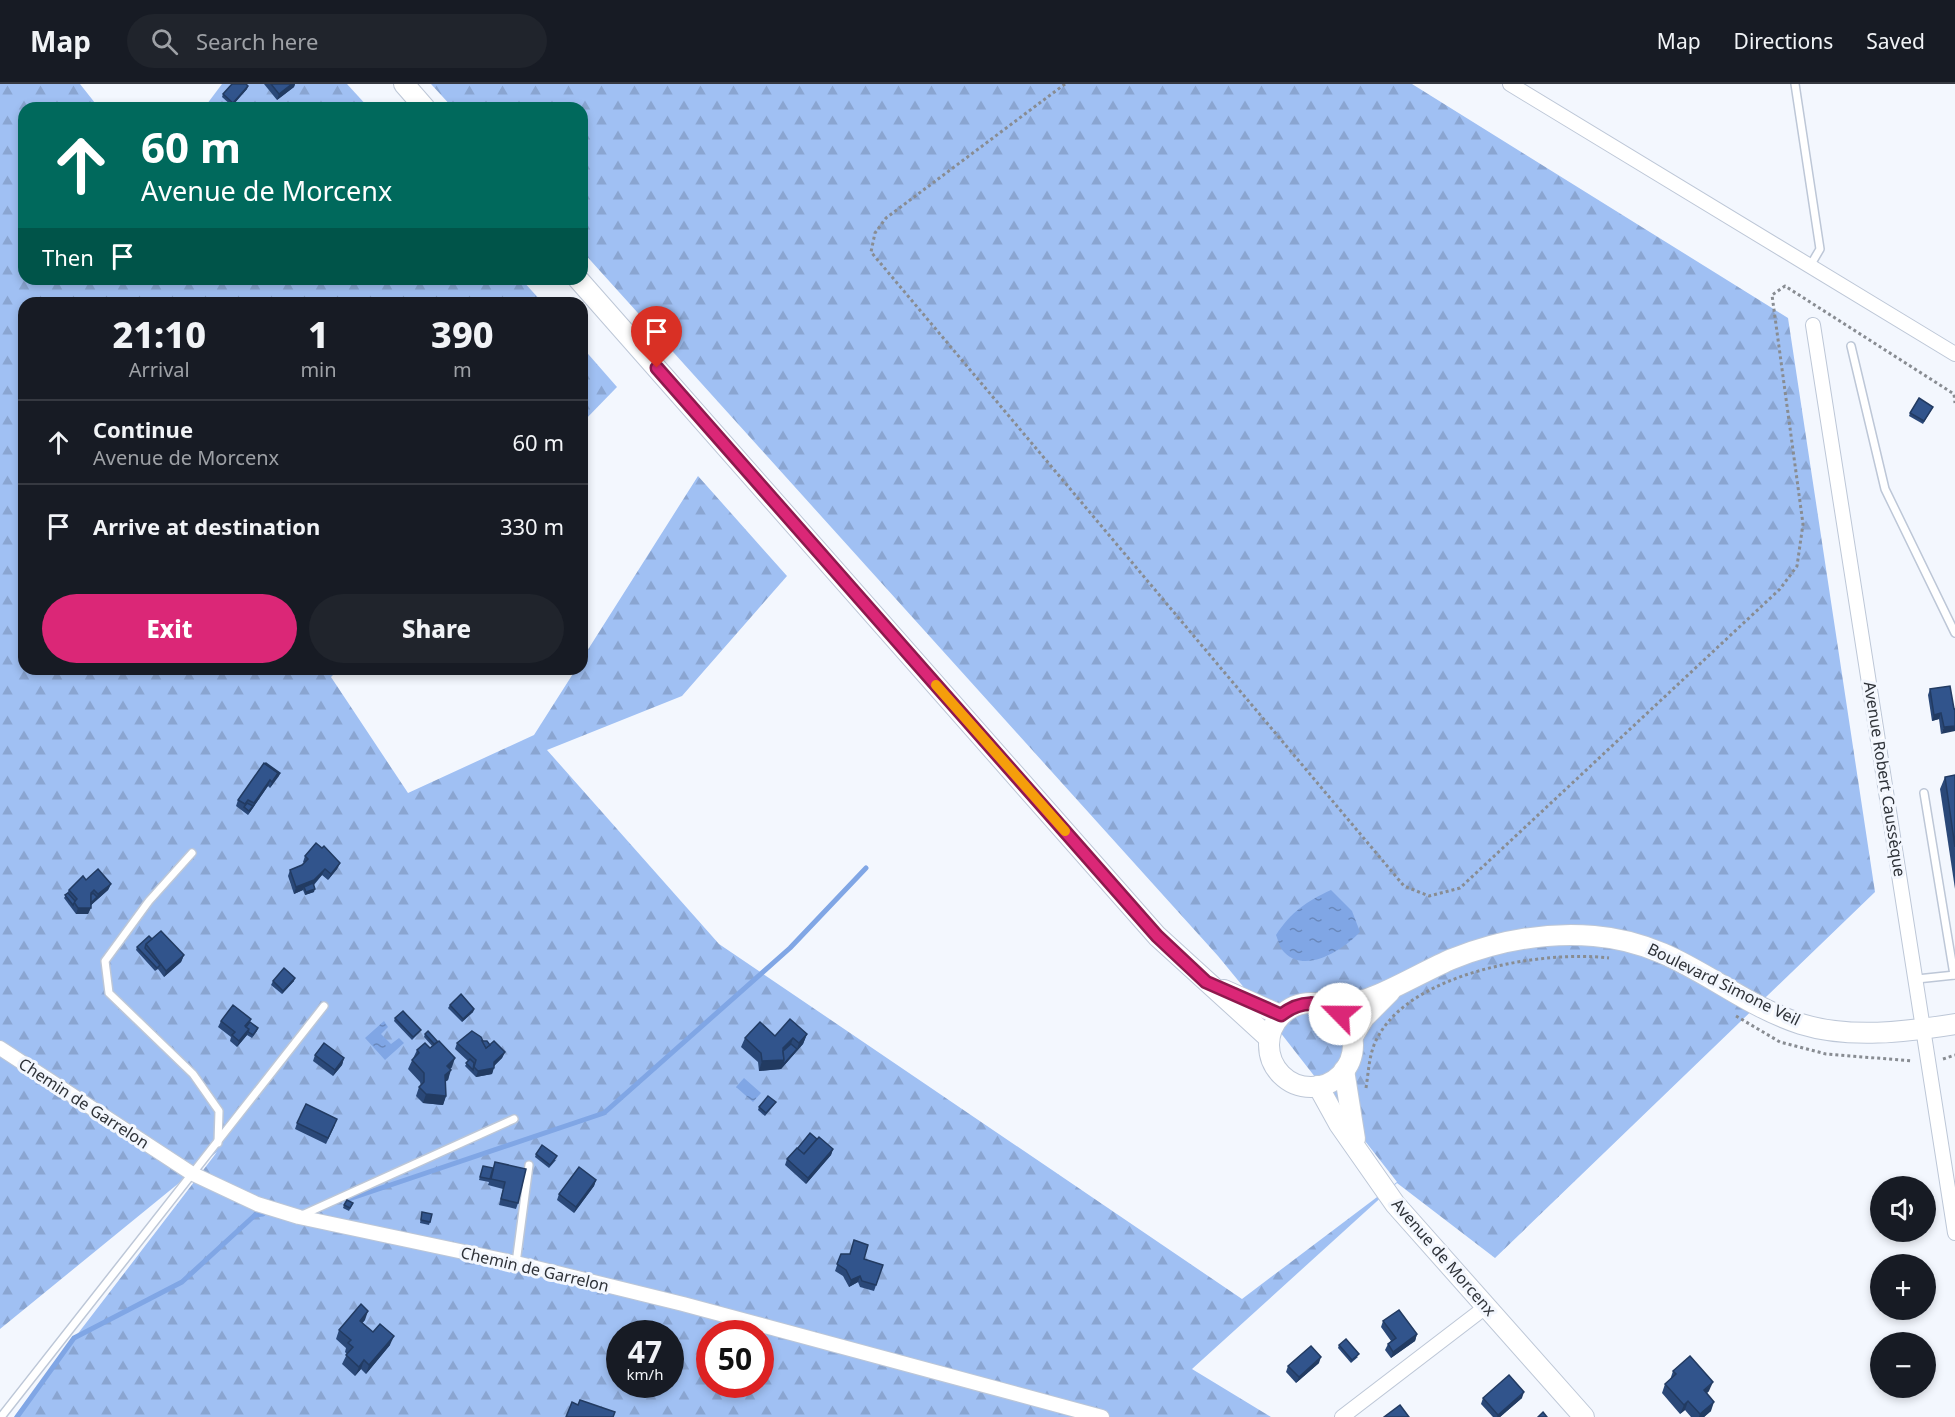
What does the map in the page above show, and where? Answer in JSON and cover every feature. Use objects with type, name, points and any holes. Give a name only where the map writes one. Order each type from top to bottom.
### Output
[{"type":"main road","points":[[404,84],[420,102]]},
{"type":"main road","points":[[583,285],[1157,936],[1269,1038]]},
{"type":"main road","name":"Boulevard Simone Veil","points":[[1394,987],[1434,967],[1491,945],[1523,938],[1595,936],[1640,944],[1668,954],[1744,997],[1803,1024],[1833,1030],[1873,1032],[1924,1029],[1955,1024]]},
{"type":"main road","points":[[1206,982],[1281,1015]]},
{"type":"main road","points":[[1316,1003],[1329,1006],[1340,1014],[1348,1025],[1352,1038],[1350,1060],[1344,1070],[1328,1083],[1304,1086],[1281,1074],[1271,1058],[1269,1038],[1273,1025],[1281,1015],[1297,1005],[1316,1003],[1344,1005],[1394,987]]},
{"type":"main road","points":[[1352,1038],[1364,1018],[1394,987]]},
{"type":"main road","points":[[1344,1070],[1349,1115],[1357,1148]]},
{"type":"main road","name":"Avenue de Morcenx","points":[[1318,1086],[1339,1124],[1395,1204],[1584,1417]]},
{"type":"street","points":[[1510,84],[1955,354]]},
{"type":"street","name":"Avenue Robert Caussèque","points":[[1813,325],[1955,1230]]},
{"type":"street","name":"Chemin de Garrelon","points":[[0,1048],[191,1173],[257,1204],[299,1217],[516,1263],[683,1304],[1102,1417]]},
{"type":"street","points":[[1342,1417],[1487,1306]]},
{"type":"lane","points":[[1794,84],[1820,249],[1810,266]]},
{"type":"lane","points":[[1851,346],[1885,489],[1955,633]]},
{"type":"lane","points":[[1917,979],[1954,975],[1924,793]]},
{"type":"lane","points":[[192,853],[149,901],[105,961],[109,993],[193,1074],[219,1111],[218,1143]]},
{"type":"lane","points":[[1,1417],[324,1006]]},
{"type":"lane","points":[[299,1217],[514,1119]]},
{"type":"lane","points":[[516,1263],[529,1165]]},
{"type":"path","points":[[1065,84],[886,218],[875,233],[871,252],[1404,886],[1429,896],[1461,888],[1780,589],[1797,567],[1803,524],[1772,295],[1785,286],[1954,394],[1955,403]]},
{"type":"path","points":[[1365,1092],[1370,1054],[1379,1034],[1395,1013],[1426,993],[1490,967],[1541,957],[1584,955],[1617,959]]},
{"type":"path","points":[[1734,1015],[1780,1042],[1815,1051],[1928,1063],[1955,1056]]},
{"type":"green space","points":[[0,84],[80,84],[94,102],[18,102],[18,285],[526,285],[538,297],[18,297],[18,675],[333,675],[331,677],[408,793],[534,735],[572,675],[588,675],[588,650],[698,476],[787,576],[682,696],[547,750],[719,944],[1242,1299],[1397,1182],[1218,956],[588,258],[588,102],[448,102],[431,84],[1412,84],[1788,318],[1875,892],[1495,1258],[1397,1183],[1192,1369],[1271,1417],[14,1417],[217,1152],[0,1329]]},
{"type":"green space","points":[[222,84],[347,84],[364,102],[208,102]]},
{"type":"green space","points":[[588,354],[617,387],[588,417]]},
{"type":"water","points":[[1331,890],[1352,911],[1360,932],[1344,946],[1324,957],[1303,961],[1293,958],[1280,946],[1276,935],[1300,908]]},
{"type":"water","points":[[384,1021],[388,1027],[381,1034],[391,1044],[399,1038],[404,1043],[385,1060],[365,1038]]},
{"type":"water","points":[[744,1078],[761,1093],[753,1102],[736,1087]]},
{"type":"building","points":[[232,84],[248,86],[234,102],[223,94]]},
{"type":"building","points":[[271,84],[292,84],[279,94]]},
{"type":"building","points":[[1919,398],[1933,407],[1924,421],[1910,413]]},
{"type":"building","points":[[1950,686],[1955,709],[1955,726],[1944,727],[1941,713],[1934,715],[1930,689]]},
{"type":"building","points":[[264,763],[278,773],[272,782],[270,780],[254,803],[248,800],[245,804],[238,800]]},
{"type":"building","points":[[266,763],[280,773],[277,776],[278,773]]},
{"type":"building","points":[[1955,775],[1955,847],[1945,777]]},
{"type":"building","points":[[247,803],[253,806],[249,811],[244,807]]},
{"type":"building","points":[[316,843],[322,848],[324,846],[340,863],[331,874],[325,869],[314,880],[296,887],[290,870],[302,865],[308,859],[305,856]]},
{"type":"building","points":[[98,869],[111,884],[98,894],[94,890],[91,893],[91,908],[78,908],[74,902],[77,899],[69,890],[83,876],[86,880]]},
{"type":"building","points":[[313,883],[315,889],[306,892],[304,887]]},
{"type":"building","points":[[68,893],[75,901],[73,905],[65,895]]},
{"type":"building","points":[[93,893],[97,897],[91,903],[91,895]]},
{"type":"building","points":[[161,931],[184,955],[166,971],[146,944]]},
{"type":"building","points":[[149,936],[152,939],[145,948],[160,965],[157,968],[137,947]]},
{"type":"building","points":[[284,968],[295,978],[283,991],[273,981]]},
{"type":"building","points":[[461,994],[474,1009],[463,1019],[450,1005]]},
{"type":"building","points":[[233,1005],[251,1019],[245,1026],[249,1029],[239,1041],[232,1035],[235,1032],[221,1021]]},
{"type":"building","points":[[403,1011],[421,1030],[413,1037],[395,1018]]},
{"type":"building","points":[[790,1019],[807,1034],[799,1043],[793,1038],[783,1048],[784,1060],[762,1061],[761,1053],[745,1038],[760,1022],[775,1036]]},
{"type":"building","points":[[250,1022],[258,1028],[253,1035],[246,1027]]},
{"type":"building","points":[[428,1031],[438,1042],[434,1044],[425,1034]]},
{"type":"building","points":[[472,1031],[481,1037],[486,1048],[494,1041],[505,1052],[494,1062],[494,1068],[478,1071],[474,1067],[476,1060],[457,1043]]},
{"type":"building","points":[[439,1041],[455,1058],[447,1066],[451,1070],[445,1075],[446,1096],[426,1094],[419,1087],[424,1082],[424,1073],[412,1060],[419,1053],[417,1050],[425,1043],[430,1048]]},
{"type":"building","points":[[482,1041],[487,1041],[490,1045],[486,1048]]},
{"type":"building","points":[[324,1043],[344,1058],[335,1070],[315,1055]]},
{"type":"building","points":[[791,1044],[797,1049],[782,1066],[783,1051]]},
{"type":"building","points":[[470,1059],[474,1063],[473,1070],[466,1063]]},
{"type":"building","points":[[768,1096],[776,1102],[766,1113],[759,1107]]},
{"type":"building","points":[[306,1104],[337,1119],[328,1138],[297,1123]]},
{"type":"building","points":[[810,1133],[817,1139],[804,1154],[797,1149]]},
{"type":"building","points":[[819,1137],[833,1149],[808,1178],[787,1159],[797,1148],[804,1154]]},
{"type":"building","points":[[542,1145],[557,1156],[550,1165],[536,1154]]},
{"type":"building","points":[[495,1162],[526,1169],[518,1203],[501,1199],[505,1182],[491,1179]]},
{"type":"building","points":[[483,1166],[493,1168],[490,1179],[480,1177]]},
{"type":"building","points":[[579,1167],[596,1180],[576,1207],[559,1194]]},
{"type":"building","points":[[347,1200],[353,1203],[350,1208],[344,1205]]},
{"type":"building","points":[[422,1212],[432,1214],[430,1222],[421,1220]]},
{"type":"building","points":[[854,1240],[868,1245],[864,1259],[883,1265],[876,1285],[862,1281],[860,1276],[851,1280],[846,1270],[837,1264],[841,1254],[850,1254]]},
{"type":"building","points":[[361,1304],[368,1311],[360,1321],[373,1332],[380,1324],[394,1336],[369,1365],[364,1360],[359,1367],[346,1355],[353,1347],[348,1343],[351,1340],[339,1330]]},
{"type":"building","points":[[1399,1310],[1417,1334],[1393,1352],[1388,1344],[1396,1338],[1383,1321]]},
{"type":"building","points":[[1346,1339],[1359,1354],[1352,1360],[1339,1345]]},
{"type":"building","points":[[1311,1346],[1321,1357],[1299,1377],[1288,1366]]},
{"type":"building","points":[[1690,1356],[1713,1382],[1704,1390],[1714,1402],[1700,1414],[1688,1401],[1684,1405],[1665,1384],[1676,1374],[1673,1371]]},
{"type":"building","points":[[1509,1375],[1524,1392],[1498,1415],[1483,1398]]},
{"type":"building","points":[[580,1400],[615,1412],[613,1417],[566,1417],[572,1402],[578,1405]]},
{"type":"building","points":[[1400,1405],[1409,1417],[1384,1417]]},
{"type":"waterway","points":[[346,1200],[604,1113],[790,948],[866,868]]},
{"type":"waterway","points":[[17,1417],[74,1338],[182,1282],[255,1215],[263,1214]]},
{"type":"slow traffic","points":[[936,685],[1065,831]]},
{"type":"route","points":[[657,368],[1157,936],[1206,982],[1281,1015],[1291,1007],[1303,1003],[1329,1006],[1340,1014]]}]
